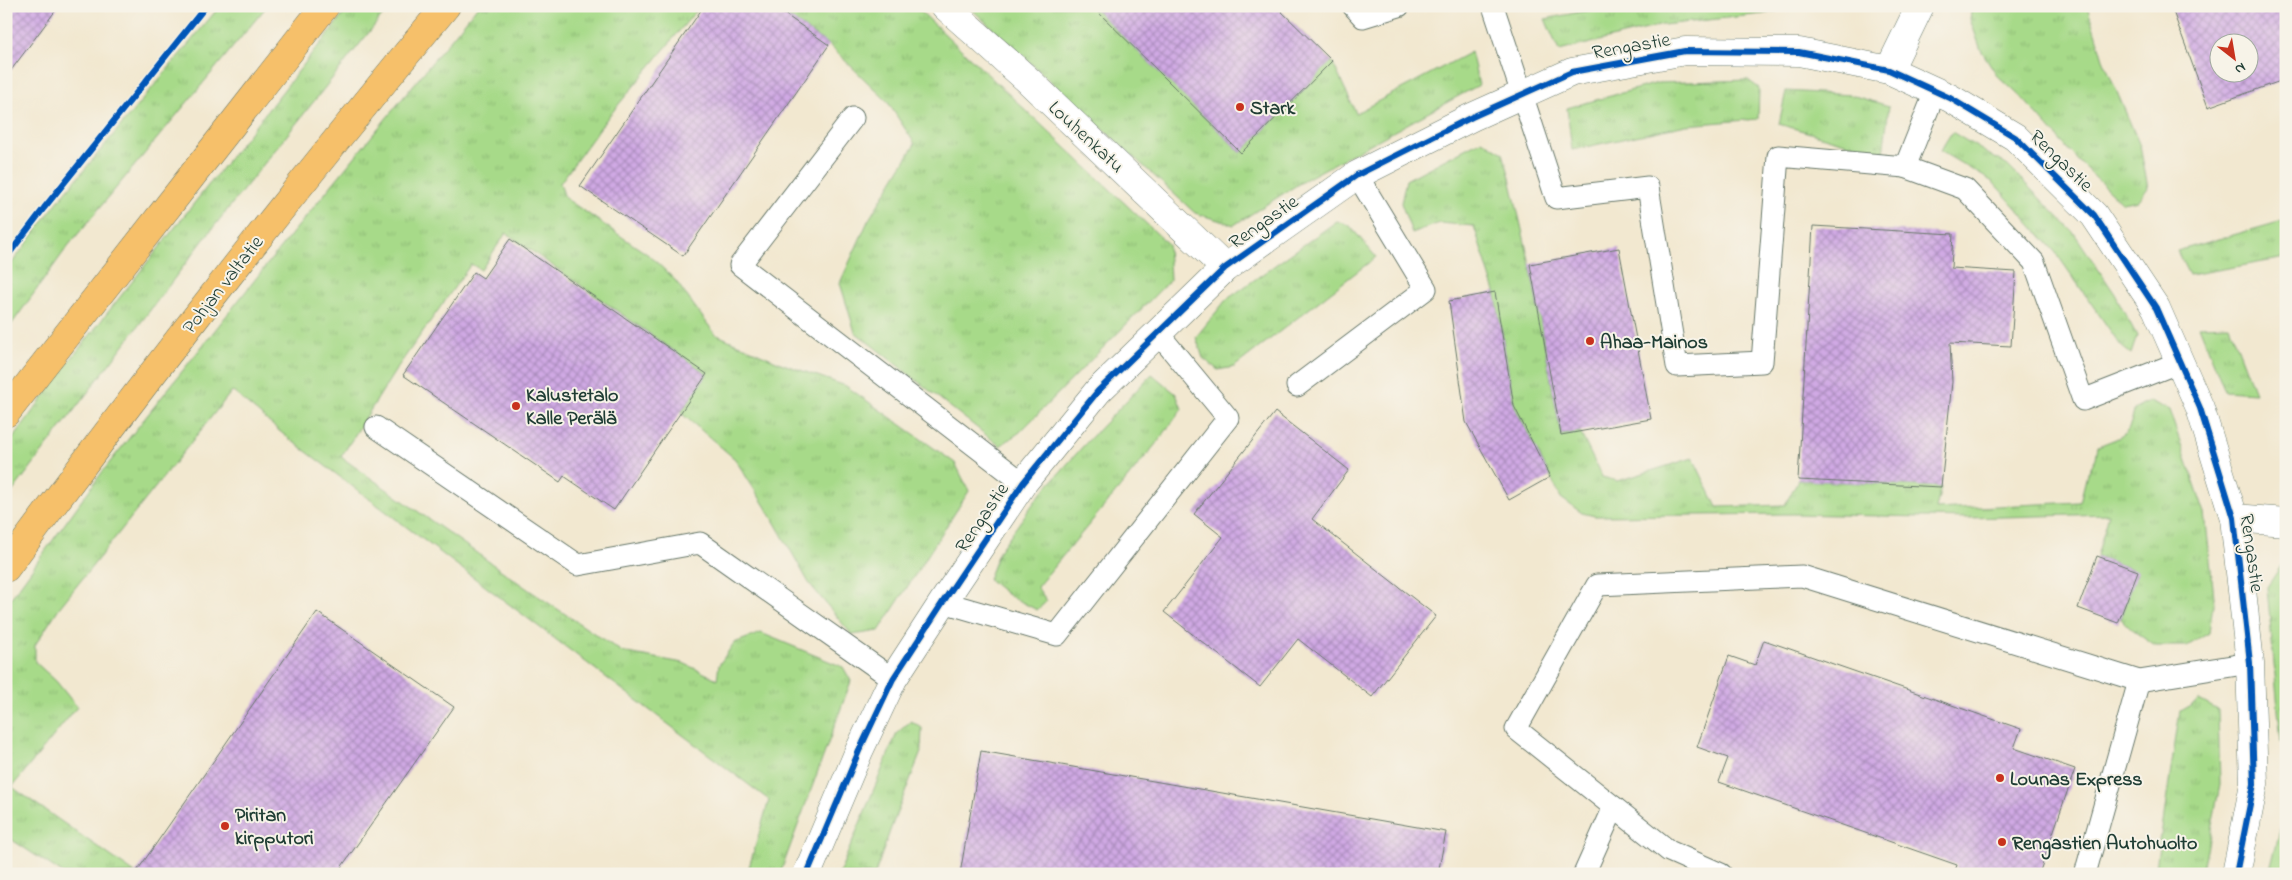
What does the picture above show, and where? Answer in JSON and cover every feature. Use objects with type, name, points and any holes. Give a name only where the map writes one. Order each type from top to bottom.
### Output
[{"type":"highway","points":[[6,413],[325,6]]},
{"type":"highway","name":"Pohjan valtatie","points":[[6,568],[104,435],[351,121],[446,6]]},
{"type":"street","name":"Louhenkatu","points":[[946,6],[1225,268]]},
{"type":"street","points":[[1889,70],[1920,6]]},
{"type":"street","name":"Rengastie","points":[[807,874],[859,751],[893,680],[942,602],[1023,483],[1098,391],[1225,268],[1357,175],[1472,117],[1572,72],[1685,51],[1798,52],[1889,70],[1950,98],[2015,137],[2094,215],[2156,308],[2200,408],[2234,518],[2250,663],[2254,784],[2236,874]]},
{"type":"street","points":[[2234,518],[2286,522]]},
{"type":"lane","points":[[1354,6],[1363,17],[1399,6]]},
{"type":"lane","points":[[1493,6],[1556,198],[1648,187],[1677,366],[1762,362],[1778,156],[1905,167],[1965,189],[2034,262],[2083,400],[2180,362]]},
{"type":"lane","points":[[1905,167],[1935,92]]},
{"type":"lane","points":[[854,118],[740,265],[1023,483]]},
{"type":"lane","points":[[1297,386],[1426,289],[1357,175]]},
{"type":"lane","points":[[942,602],[1057,635],[1228,418],[1157,332]]},
{"type":"lane","points":[[376,427],[578,565],[700,543],[893,680]]},
{"type":"lane","points":[[1721,874],[1669,851],[1516,729],[1597,585],[1802,576],[2139,681],[2250,663]]},
{"type":"lane","points":[[2085,874],[2139,681]]},
{"type":"lane","points":[[1584,874],[1614,807]]},
{"type":"green space","points":[[220,6],[267,6],[68,246],[6,332],[6,271],[56,204]]},
{"type":"green space","points":[[350,6],[390,6],[208,234],[6,500],[6,448],[71,359]]},
{"type":"green space","points":[[478,6],[700,6],[605,121],[560,183],[565,198],[650,256],[675,280],[715,334],[783,364],[846,386],[955,463],[969,491],[879,631],[852,635],[809,583],[770,514],[735,459],[681,413],[707,374],[506,233],[481,270],[471,264],[397,368],[341,457],[529,590],[622,652],[683,663],[717,679],[719,665],[734,643],[761,633],[843,667],[851,681],[780,874],[747,874],[769,800],[283,434],[232,391],[59,608],[35,645],[35,662],[56,681],[77,707],[12,787],[135,873],[64,874],[6,836],[6,605],[103,471],[273,257]]},
{"type":"green space","points":[[773,6],[915,6],[1168,244],[1170,280],[1020,432],[1000,446],[855,332],[840,283],[868,221],[915,144],[887,101],[829,45]]},
{"type":"green space","points":[[968,6],[1092,6],[1241,153],[1332,61],[1356,113],[1471,52],[1479,85],[1308,178],[1234,225],[1195,213]]},
{"type":"green space","points":[[1610,6],[1798,6],[1763,14],[1663,25],[1559,51],[1545,19]]},
{"type":"green space","points":[[1972,6],[2087,6],[2103,59],[2140,146],[2148,188],[2138,200],[2122,203],[2080,163],[2025,101],[1997,75],[1981,50],[1970,19]]},
{"type":"green space","points":[[1748,80],[1759,88],[1758,119],[1686,125],[1572,150],[1567,108],[1658,83]]},
{"type":"green space","points":[[1786,91],[1851,95],[1889,106],[1883,154],[1779,124]]},
{"type":"green space","points":[[1952,132],[2008,166],[2074,233],[2115,294],[2137,336],[2131,354],[2121,346],[2056,253],[1993,182],[1940,151]]},
{"type":"green space","points":[[1482,140],[1503,153],[1509,174],[1530,264],[1561,435],[1580,432],[1602,477],[1618,481],[1693,458],[1717,507],[1785,505],[1798,480],[1941,487],[1936,509],[2080,502],[2087,474],[2096,458],[2098,446],[2124,434],[2130,426],[2134,410],[2150,401],[2169,410],[2205,513],[2214,597],[2209,633],[2187,646],[2155,646],[2131,629],[2120,618],[2137,571],[2097,556],[2109,514],[1968,518],[1793,514],[1595,516],[1582,513],[1561,498],[1514,406],[1495,292],[1474,226],[1439,223],[1412,233],[1401,203],[1406,180]]},
{"type":"green space","points":[[2286,220],[2286,258],[2189,275],[2177,251]]},
{"type":"green space","points":[[1337,221],[1350,226],[1376,257],[1234,367],[1218,370],[1203,358],[1196,337],[1226,300]]},
{"type":"green space","points":[[2229,325],[2255,393],[2225,391],[2199,326]]},
{"type":"green space","points":[[1152,374],[1176,394],[1182,409],[1160,439],[1037,587],[1047,601],[1037,610],[1008,595],[988,579],[999,551],[1038,497],[1085,444]]},
{"type":"green space","points":[[2286,562],[2286,746],[2281,742],[2267,587],[2283,563]]},
{"type":"green space","points":[[2199,700],[2218,710],[2220,785],[2202,874],[2155,874],[2180,711]]},
{"type":"green space","points":[[911,721],[922,728],[921,752],[875,874],[839,874],[897,733]]},
{"type":"green space","points":[[2285,810],[2286,874],[2269,874]]},
{"type":"building","points":[[6,6],[59,6],[6,77]]},
{"type":"building","points":[[704,6],[773,6],[829,45],[683,256],[580,186]]},
{"type":"building","name":"Stark","points":[[1092,6],[1276,6],[1332,61],[1241,153]]},
{"type":"building","points":[[2171,6],[2286,6],[2286,79],[2208,107]]},
{"type":"building","points":[[1813,226],[1953,234],[1951,268],[2016,272],[2011,346],[1950,343],[1952,382],[1941,487],[1798,480]]},
{"type":"building","points":[[510,239],[707,374],[614,510],[564,476],[560,482],[403,375],[474,272],[483,278]]},
{"type":"building","name":"Ahaa-Mainos","points":[[1619,248],[1651,419],[1561,435],[1530,264]]},
{"type":"building","points":[[1495,292],[1514,406],[1550,477],[1509,500],[1466,422],[1449,301]]},
{"type":"building","points":[[1275,412],[1349,470],[1312,519],[1436,616],[1372,697],[1298,639],[1260,687],[1164,612],[1223,537],[1194,514]]},
{"type":"building","points":[[2097,556],[2138,571],[2118,623],[2078,608]]},
{"type":"building","points":[[317,612],[454,707],[340,869],[347,874],[135,874]]},
{"type":"building","points":[[1764,640],[2021,729],[2014,748],[2075,769],[2039,874],[1954,874],[1957,865],[1719,782],[1728,758],[1697,747],[1729,656],[1755,665]]},
{"type":"building","points":[[981,751],[1446,832],[1438,874],[960,874]]},
{"type":"cycle path","points":[[6,258],[206,6]]},
{"type":"cycle path","points":[[807,874],[859,751],[893,679],[1023,483],[1098,391],[1225,268],[1357,175],[1472,117],[1572,72],[1685,51],[1799,52],[1889,70],[1950,98],[2015,137],[2094,215],[2156,308],[2200,408],[2234,518],[2250,663],[2254,784],[2236,874]]},
{"type":"place","name":"Stark","points":[[1240,107]]},
{"type":"place","name":"Ahaa-Mainos","points":[[1590,341]]},
{"type":"place","name":"Kalustetalo Kalle Perälä","points":[[516,406]]},
{"type":"place","name":"Lounas Express","points":[[2000,778]]},
{"type":"place","name":"Piritan kirpputori","points":[[225,826]]},
{"type":"place","name":"Rengastien Autohuolto","points":[[2002,842]]}]
